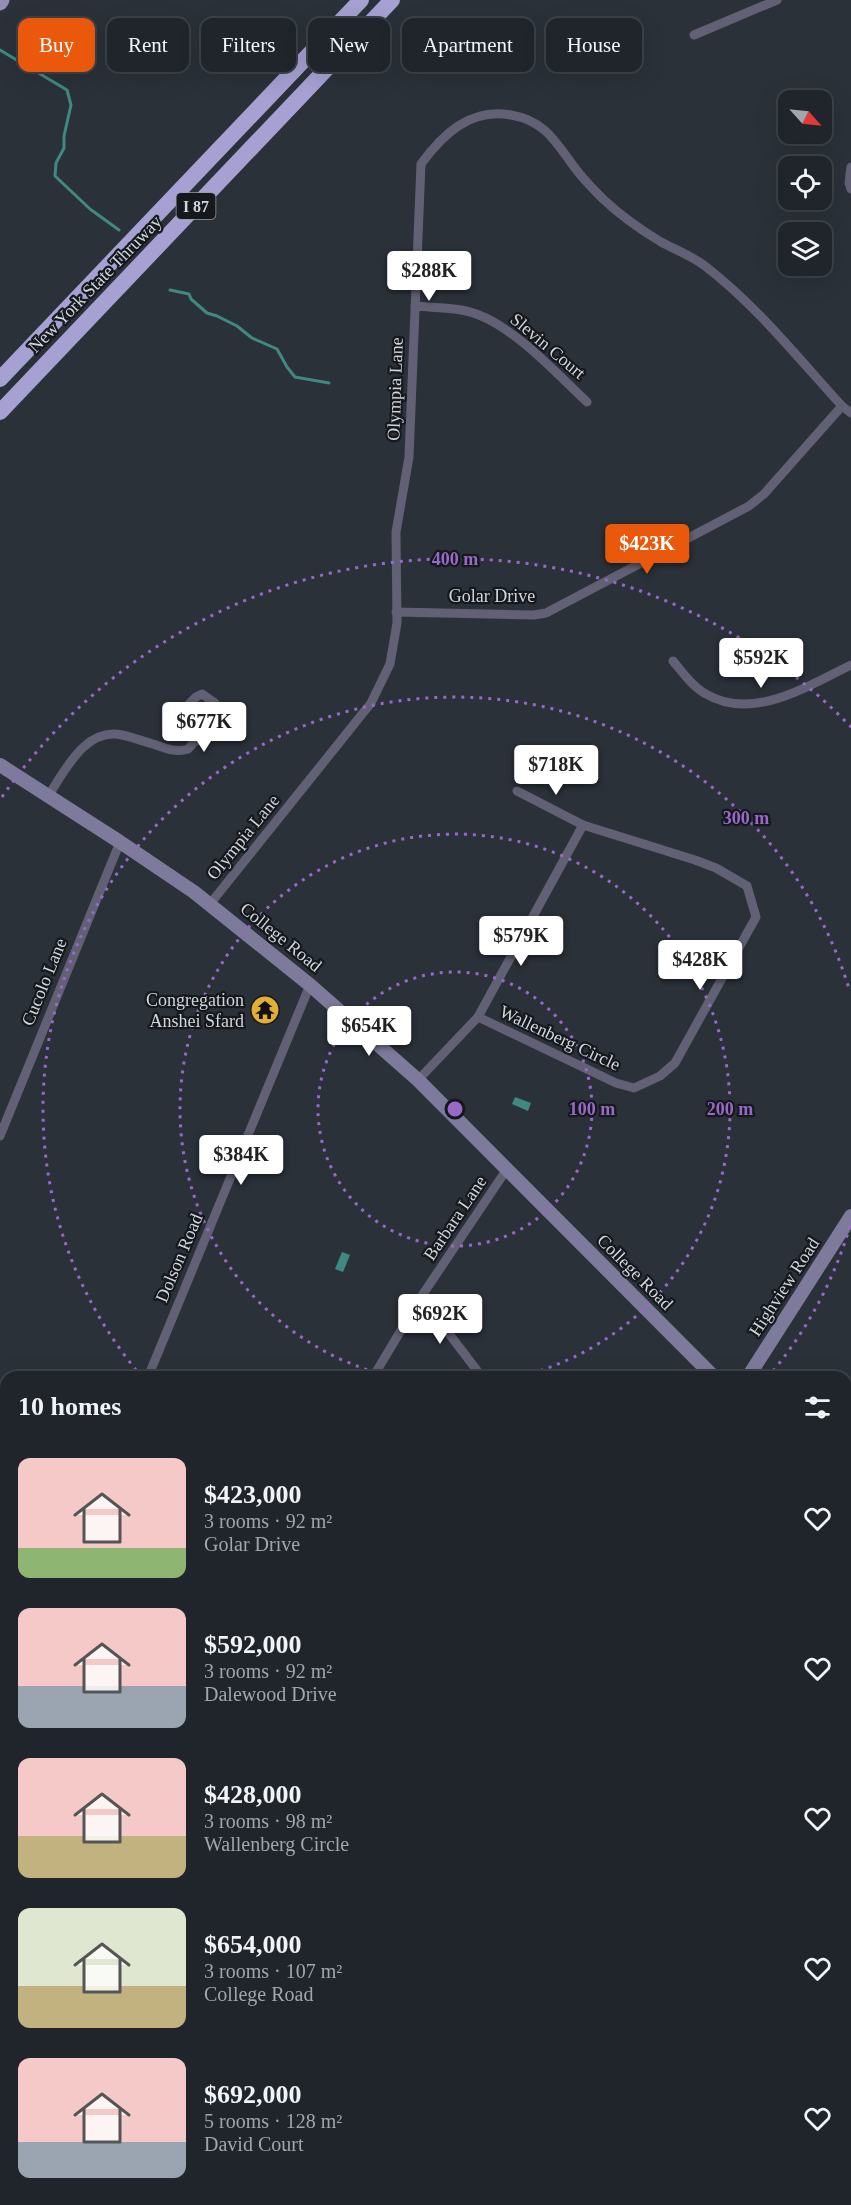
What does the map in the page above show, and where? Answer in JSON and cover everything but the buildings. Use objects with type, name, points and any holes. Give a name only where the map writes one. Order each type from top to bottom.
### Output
[{"type":"highway","name":"New York State Thruway","points":[[0,379],[361,0]]},
{"type":"highway","name":"New York State Thruway","points":[[0,412],[392,0]]},
{"type":"street","points":[[694,35],[777,0]]},
{"type":"street","name":"Olympia Lane","points":[[210,904],[371,703],[390,664],[397,623],[396,532],[409,457],[421,164],[445,135],[479,116],[510,115],[527,120],[545,130],[558,142],[576,170],[628,220],[659,241],[703,265],[743,299],[851,414]]},
{"type":"street","points":[[851,167],[849,183],[851,189]]},
{"type":"street","name":"Slevin Court","points":[[415,306],[478,314],[493,322],[529,348],[587,402]]},
{"type":"street","name":"Golar Drive","points":[[396,612],[534,615],[546,613],[749,506],[764,494],[842,406]]},
{"type":"street","points":[[674,661],[690,681],[704,693],[718,700],[738,704],[768,702],[796,692],[851,665]]},
{"type":"street","points":[[48,796],[76,754],[87,744],[100,737],[122,735],[178,751],[188,750],[196,741],[219,711],[215,703],[202,694],[175,718],[176,723],[196,741]]},
{"type":"street","name":"College Road","points":[[0,765],[120,842],[210,904],[310,984],[418,1080],[708,1371]]},
{"type":"street","points":[[517,791],[583,825]]},
{"type":"street","name":"Wallenberg Circle","points":[[418,1080],[478,1017],[583,825],[716,868],[747,886],[756,917],[675,1063],[660,1076],[634,1088],[616,1083],[478,1017]]},
{"type":"street","name":"Cucolo Lane","points":[[0,1136],[120,842]]},
{"type":"street","name":"Dolson Road","points":[[150,1371],[310,984]]},
{"type":"street","name":"Barbara Lane","points":[[377,1371],[421,1297],[507,1169]]},
{"type":"street","name":"Highview Road","points":[[752,1371],[851,1216]]},
{"type":"street","points":[[421,1297],[477,1371]]},
{"type":"shaded area","points":[[515,1097],[531,1103],[528,1111],[512,1104]]},
{"type":"shaded area","points":[[342,1252],[350,1255],[343,1272],[335,1269]]},
{"type":"waterway","points":[[0,50],[67,90],[71,105],[64,136],[64,148],[56,163],[55,176],[90,209],[119,230]]},
{"type":"waterway","points":[[170,290],[189,294],[191,299],[207,313],[237,326],[252,338],[277,349],[295,377],[329,383]]},
{"type":"place","name":"Congregation Anshei Sfard","points":[[265,1010]]}]
